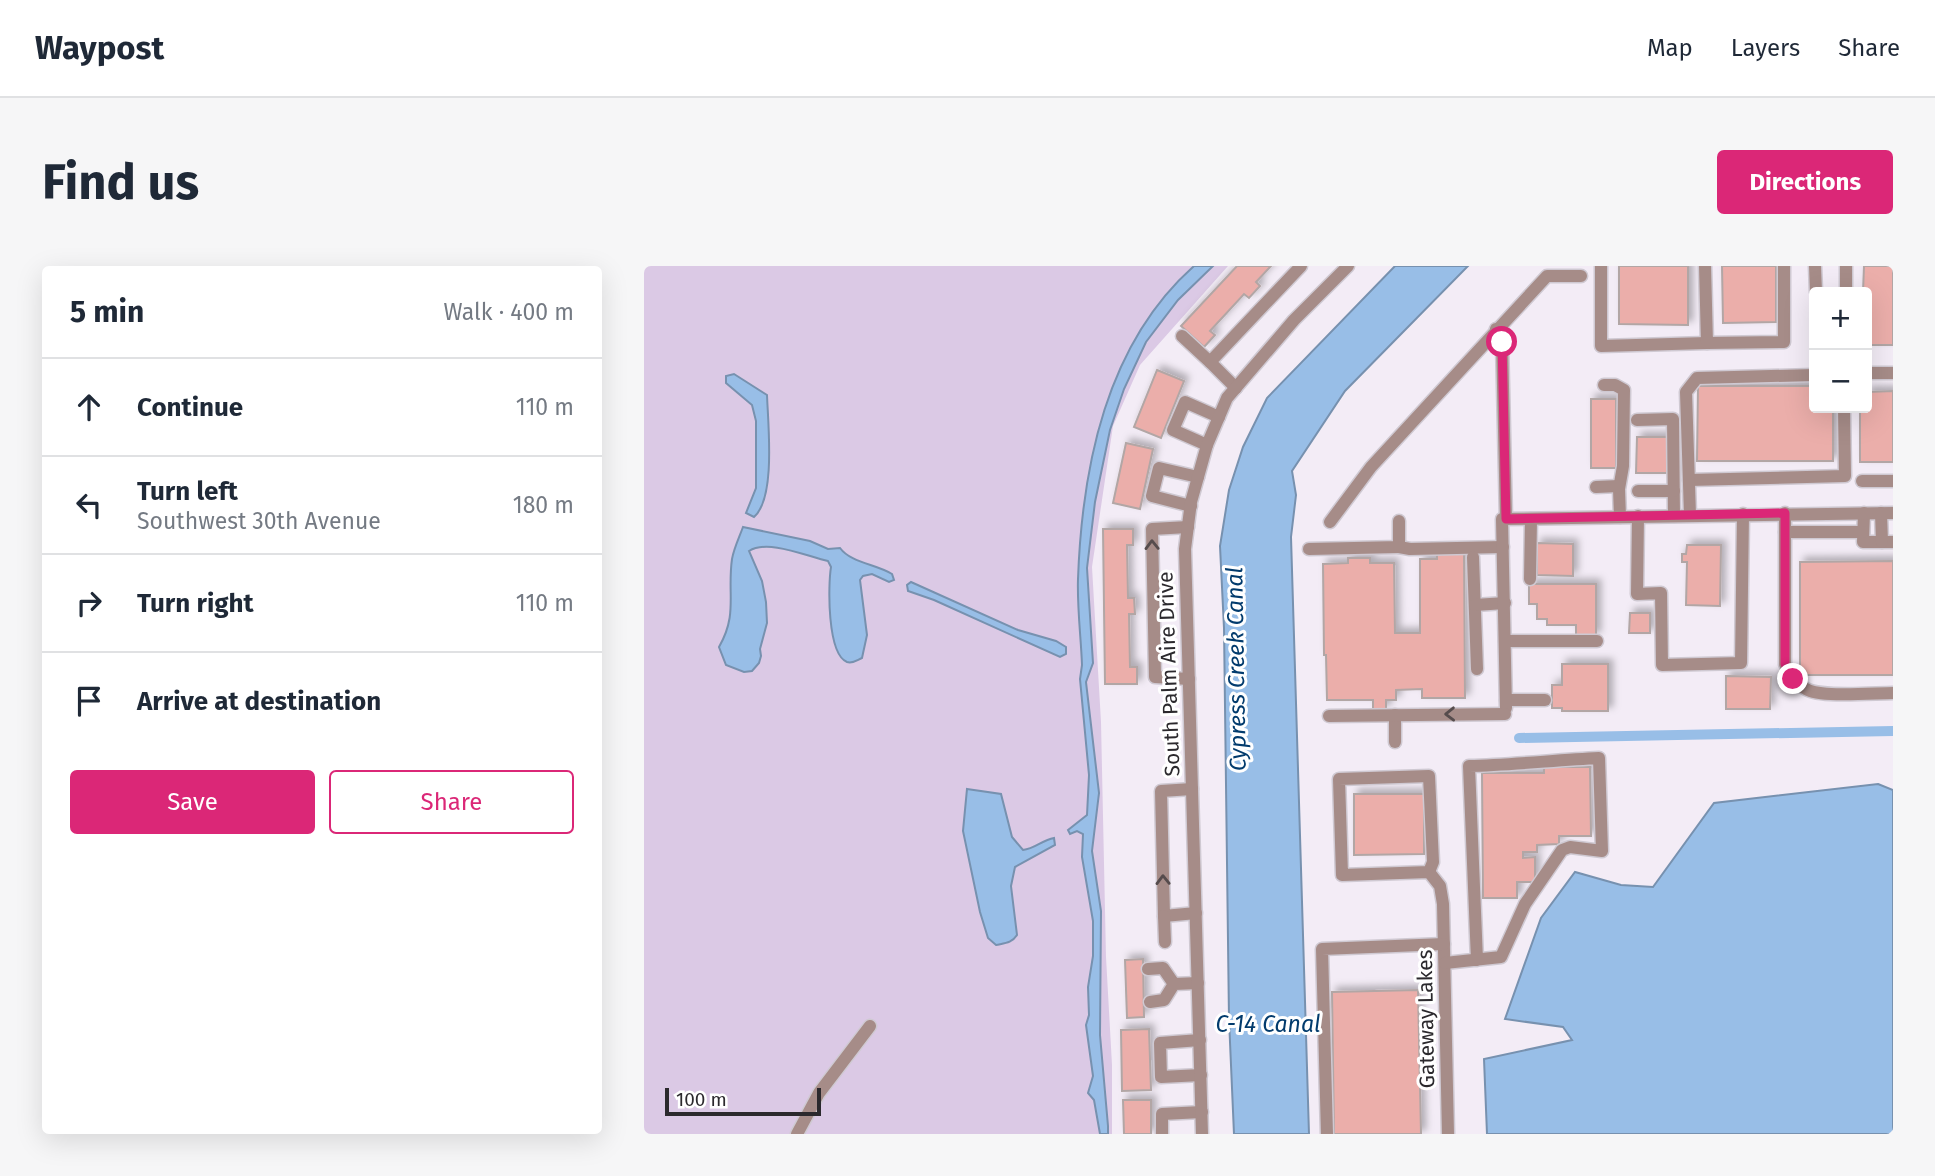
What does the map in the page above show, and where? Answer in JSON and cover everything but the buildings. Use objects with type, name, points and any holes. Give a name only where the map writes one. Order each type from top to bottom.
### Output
[{"type":"street","points":[[1209,362],[1301,266]]},
{"type":"street","name":"South Palm Aire Drive","points":[[1202,1134],[1185,549],[1191,506],[1207,444],[1227,398],[1294,320],[1348,266]]},
{"type":"street","points":[[1601,266],[1601,346],[1784,342],[1784,266]]},
{"type":"street","points":[[1705,266],[1707,343]]},
{"type":"street","points":[[1815,266],[1816,287]]},
{"type":"street","points":[[1846,266],[1846,287]]},
{"type":"street","points":[[1330,522],[1371,467],[1547,276],[1581,276]]},
{"type":"street","points":[[1496,329],[1502,342],[1506,707]]},
{"type":"street","points":[[1182,336],[1236,388]]},
{"type":"street","points":[[1872,373],[1893,373]]},
{"type":"street","points":[[1690,515],[1686,392],[1697,378],[1809,375]]},
{"type":"street","points":[[1604,385],[1615,385],[1624,390],[1620,517]]},
{"type":"street","points":[[1207,444],[1172,430],[1185,402],[1219,417]]},
{"type":"street","points":[[1689,480],[1844,476],[1844,413]]},
{"type":"street","points":[[1637,420],[1673,419],[1674,516]]},
{"type":"street","points":[[1191,506],[1152,496],[1159,468],[1198,477]]},
{"type":"street","points":[[1862,481],[1893,481]]},
{"type":"street","points":[[1596,487],[1619,486]]},
{"type":"street","points":[[1637,491],[1674,491]]},
{"type":"street","points":[[1504,519],[1785,513],[1864,513],[1887,513],[1887,542],[1863,542],[1864,513]]},
{"type":"street","points":[[1785,513],[1785,664],[1793,679],[1807,690],[1821,693],[1893,693]]},
{"type":"street","points":[[1638,516],[1637,594],[1661,593],[1661,665],[1741,663],[1742,514]]},
{"type":"street","points":[[1530,579],[1531,519]]},
{"type":"street","points":[[1399,521],[1399,547]]},
{"type":"street","points":[[1188,527],[1152,530],[1155,677],[1189,679]]},
{"type":"street","points":[[1785,533],[1863,532]]},
{"type":"street","points":[[1309,549],[1503,547]]},
{"type":"street","points":[[1473,557],[1477,668]]},
{"type":"street","points":[[1475,605],[1504,603]]},
{"type":"street","points":[[1505,641],[1597,642]]},
{"type":"street","points":[[1329,716],[1395,715],[1506,707],[1545,700]]},
{"type":"street","points":[[1395,715],[1395,742]]},
{"type":"street","points":[[1445,963],[1477,960],[1501,957],[1525,904],[1562,849],[1570,847],[1601,851],[1599,758],[1541,761],[1522,765],[1469,766],[1477,960]]},
{"type":"street","points":[[1429,776],[1433,862],[1429,872],[1342,875],[1339,779],[1429,776]]},
{"type":"street","points":[[1165,942],[1161,790],[1192,789]]},
{"type":"street","name":"Gateway Lakes","points":[[1429,872],[1440,887],[1443,904],[1448,1134]]},
{"type":"street","points":[[1164,916],[1196,913]]},
{"type":"street","points":[[1327,1134],[1322,949],[1444,944]]},
{"type":"street","points":[[1148,969],[1163,968],[1174,984]]},
{"type":"street","points":[[1174,984],[1198,983]]},
{"type":"street","points":[[1150,1002],[1164,1000],[1174,984]]},
{"type":"street","points":[[797,1134],[819,1093],[870,1026]]},
{"type":"street","points":[[1200,1040],[1160,1043],[1161,1077],[1201,1075]]},
{"type":"street","points":[[1163,1134],[1162,1114],[1202,1112]]},
{"type":"shaded area","points":[[644,266],[1228,266],[1140,365],[1113,426],[1092,567],[1101,722],[1112,1134],[644,1134]]},
{"type":"water","points":[[1194,266],[1213,266],[1178,300],[1146,342],[1124,389],[1110,430],[1095,502],[1087,568],[1093,663],[1086,682],[1099,793],[1092,851],[1101,911],[1100,1035],[1108,1126],[1108,1134],[1100,1134],[1094,1100],[1088,1093],[1093,1076],[1086,1025],[1093,956],[1093,921],[1082,857],[1083,834],[1077,831],[1070,834],[1068,830],[1087,815],[1089,775],[1080,679],[1082,665],[1078,590],[1085,494],[1093,451],[1120,370],[1139,332],[1164,297]]},
{"type":"water","name":"C-14 Canal","points":[[1395,266],[1468,266],[1345,391],[1292,471],[1296,495],[1291,537],[1309,1134],[1234,1134],[1229,1019],[1224,628],[1220,546],[1229,490],[1243,447],[1267,398]]},
{"type":"water","points":[[734,374],[767,395],[768,478],[761,507],[754,517],[746,513],[756,488],[756,421],[752,405],[726,383],[726,376]]},
{"type":"water","points":[[743,527],[810,541],[828,549],[840,548],[857,560],[892,574],[894,580],[889,582],[872,574],[863,576],[860,580],[867,635],[862,658],[847,662],[840,656],[836,646],[830,618],[831,567],[828,561],[766,547],[749,551],[762,581],[766,602],[767,623],[759,663],[752,671],[744,672],[726,665],[719,647],[730,614],[732,559]]},
{"type":"water","points":[[911,582],[1018,630],[1056,641],[1066,647],[1066,654],[1060,657],[934,600],[908,591],[907,585]]},
{"type":"water","points":[[1878,784],[1893,790],[1893,1134],[1487,1134],[1484,1059],[1572,1040],[1563,1027],[1505,1019],[1541,918],[1575,872],[1621,885],[1653,887],[1714,803]]},
{"type":"water","points":[[967,789],[1001,794],[1012,837],[1023,850],[1054,838],[1055,845],[1015,867],[1011,886],[1017,935],[1013,940],[996,945],[988,938],[980,912],[963,831]]},
{"type":"waterway","points":[[1519,738],[1893,731]]},
{"type":"route","points":[[1502,342],[1506,519],[1785,513],[1785,664],[1793,679]]},
{"type":"water label","name":"Cypress Creek Canal","points":[[1236,669]]}]
